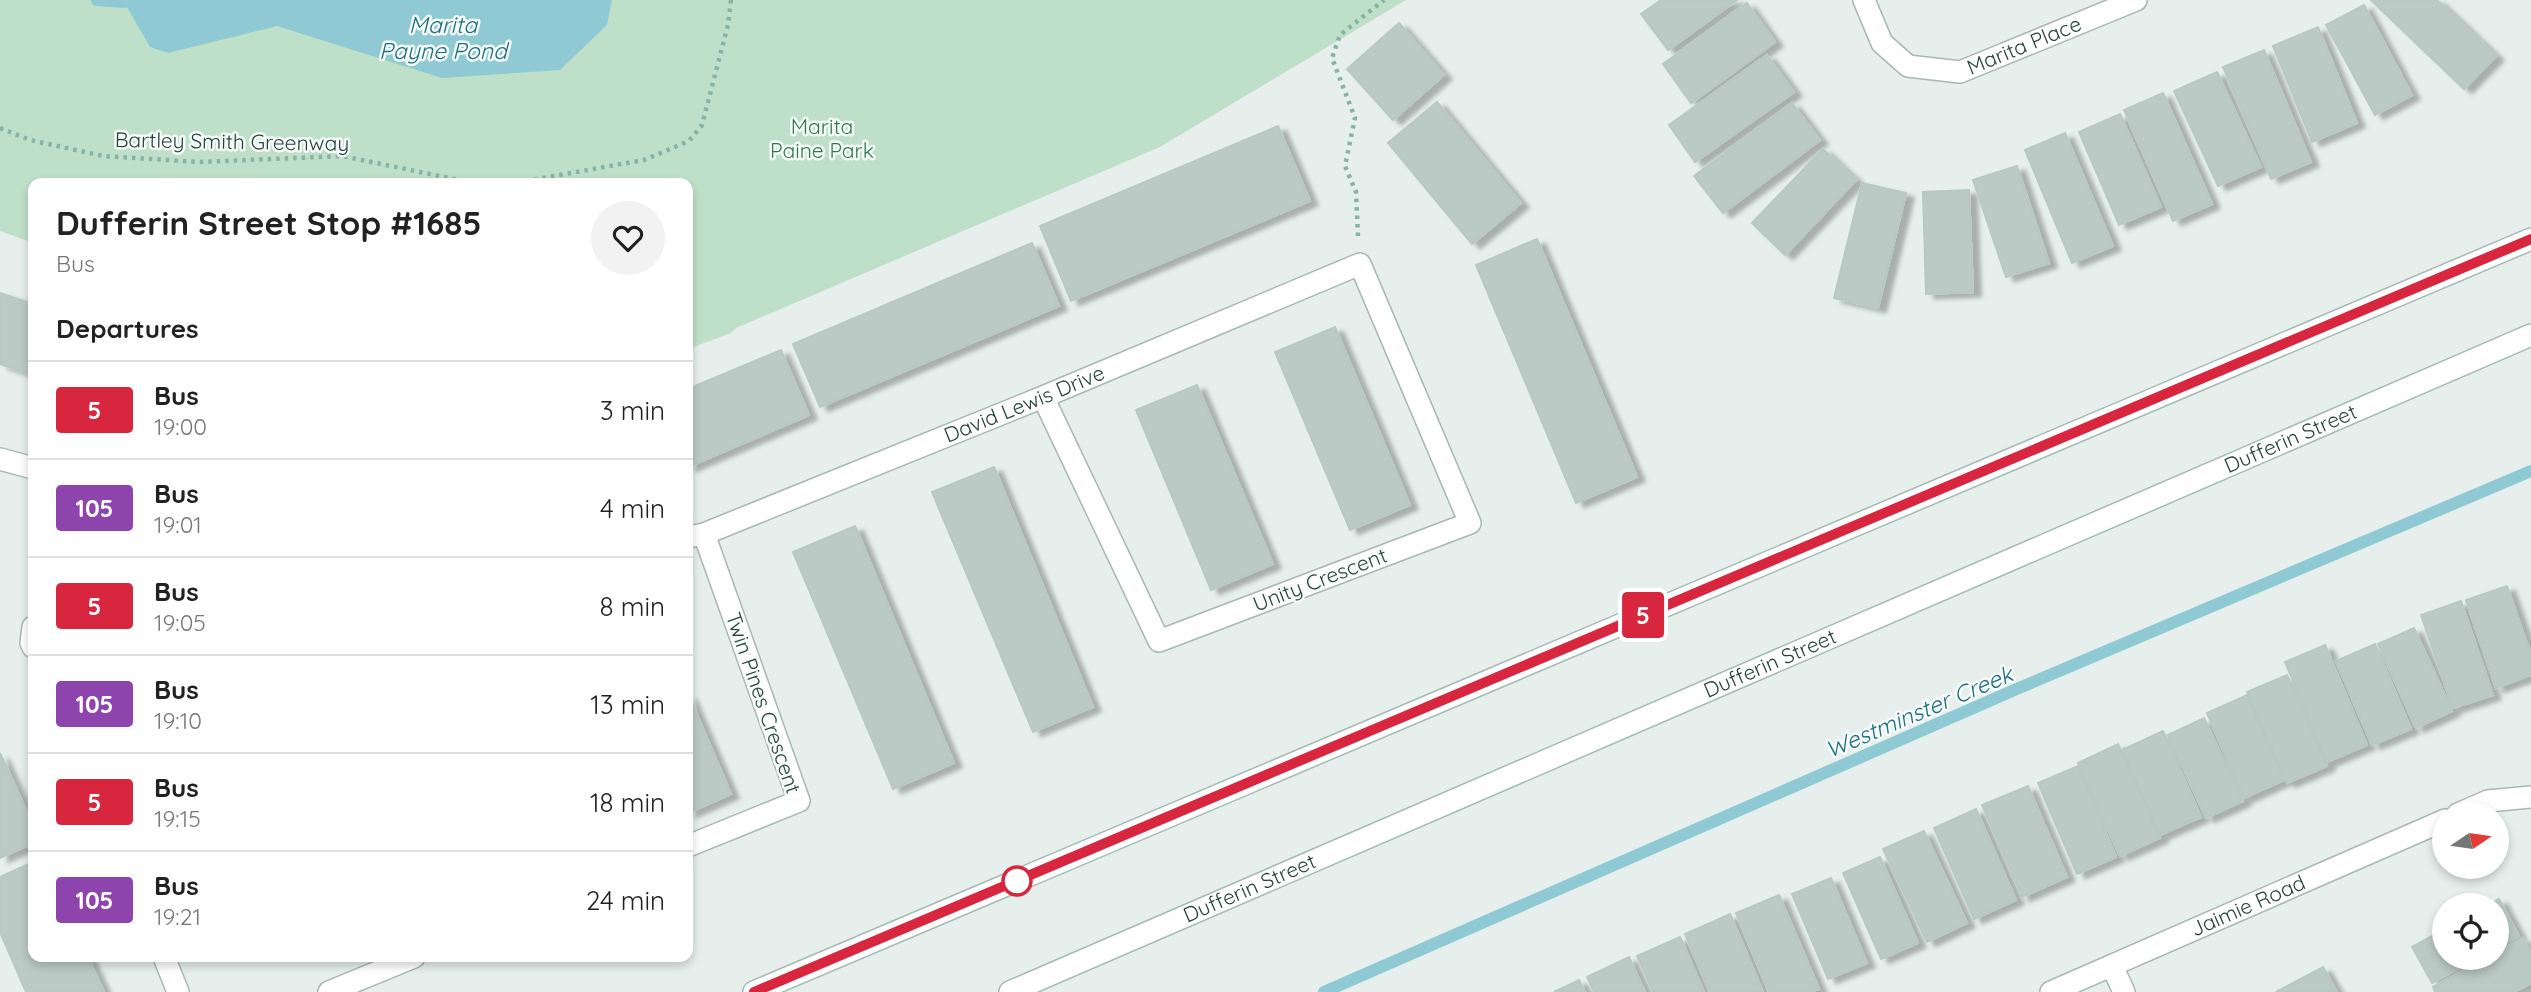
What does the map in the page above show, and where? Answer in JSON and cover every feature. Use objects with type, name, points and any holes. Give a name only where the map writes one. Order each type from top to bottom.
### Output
[{"type":"main road","name":"Marita Place","points":[[1864,0],[1882,43],[1908,66],[1960,72],[2136,0]]},
{"type":"main road","points":[[754,992],[2531,239]]},
{"type":"main road","name":"David Lewis Drive","points":[[696,536],[1043,397],[1360,264]]},
{"type":"main road","name":"Unity Crescent","points":[[1043,397],[1160,641],[1470,523],[1360,264]]},
{"type":"main road","name":"Dufferin Street","points":[[1010,992],[2531,335]]},
{"type":"main road","points":[[0,459],[28,467]]},
{"type":"main road","name":"Twin Pines Crescent","points":[[693,844],[799,801],[696,536]]},
{"type":"main road","points":[[2486,802],[2531,797]]},
{"type":"main road","name":"Jaimie Road","points":[[2051,992],[2432,826]]},
{"type":"main road","points":[[166,962],[178,992]]},
{"type":"main road","points":[[329,992],[402,962]]},
{"type":"main road","points":[[2112,966],[2124,992]]},
{"type":"path","name":"Bartley Smith Greenway","points":[[542,178],[644,160],[689,141],[702,125],[732,0]]},
{"type":"path","points":[[1360,264],[1356,191],[1345,166],[1355,118],[1332,58],[1340,35],[1384,0]]},
{"type":"path","name":"Bartley Smith Greenway","points":[[0,128],[30,140],[103,156],[200,162],[342,156],[449,178]]},
{"type":"green space","name":"Marita Paine Park","points":[[0,0],[1406,0],[1160,147],[693,347],[693,178],[28,178],[28,241],[0,231]]},
{"type":"water","name":"Marita Payne Pond","points":[[124,0],[612,0],[607,25],[560,70],[442,78],[277,26],[168,53],[150,47]]},
{"type":"building","points":[[1661,0],[1737,0],[1668,50],[1641,14]]},
{"type":"building","points":[[2371,0],[2437,0],[2496,56],[2464,89]]},
{"type":"building","points":[[1747,3],[1775,42],[1691,103],[1663,64]]},
{"type":"building","points":[[2364,5],[2412,95],[2375,115],[2326,25]]},
{"type":"building","points":[[1399,23],[1444,75],[1393,120],[1347,69]]},
{"type":"building","points":[[2318,27],[2357,123],[2312,142],[2273,46]]},
{"type":"building","points":[[2264,50],[2311,162],[2271,179],[2223,67]]},
{"type":"building","points":[[1767,55],[1794,92],[1695,162],[1669,125]]},
{"type":"building","points":[[2217,72],[2261,167],[2218,186],[2174,91]]},
{"type":"building","points":[[2163,93],[2212,204],[2173,221],[2124,110]]},
{"type":"building","points":[[1437,102],[1521,203],[1472,244],[1388,143]]},
{"type":"building","points":[[1792,103],[1820,140],[1723,213],[1694,176]]},
{"type":"building","points":[[2120,114],[2161,207],[2119,225],[2079,132]]},
{"type":"building","points":[[1278,126],[1310,201],[1071,301],[1040,226]]},
{"type":"building","points":[[2065,133],[2113,246],[2072,263],[2025,150]]},
{"type":"building","points":[[1823,149],[1856,180],[1785,255],[1752,223]]},
{"type":"building","points":[[2017,166],[2049,263],[2006,277],[1973,180]]},
{"type":"building","points":[[1862,183],[1906,193],[1878,308],[1834,298]]},
{"type":"building","points":[[1969,190],[1973,292],[1926,294],[1923,192]]},
{"type":"building","points":[[1537,239],[1637,477],[1576,503],[1476,265]]},
{"type":"building","points":[[1032,243],[1059,306],[820,407],[793,344]]},
{"type":"building","points":[[0,293],[28,302],[28,373],[0,364]]},
{"type":"building","points":[[1335,327],[1410,505],[1350,530],[1275,352]]},
{"type":"building","points":[[781,350],[809,415],[693,465],[693,387]]},
{"type":"building","points":[[1197,385],[1273,564],[1211,590],[1136,410]]},
{"type":"building","points":[[994,467],[1093,707],[1033,732],[932,492]]},
{"type":"building","points":[[855,526],[954,763],[893,789],[793,552]]},
{"type":"building","points":[[2507,586],[2531,655],[2531,675],[2496,688],[2466,600]]},
{"type":"building","points":[[2461,601],[2493,695],[2453,708],[2421,615]]},
{"type":"building","points":[[2414,628],[2452,711],[2416,728],[2378,644]]},
{"type":"building","points":[[2375,644],[2411,729],[2372,745],[2336,661]]},
{"type":"building","points":[[2325,645],[2367,745],[2327,762],[2285,662]]},
{"type":"building","points":[[2287,675],[2327,766],[2287,783],[2247,692]]},
{"type":"building","points":[[2247,695],[2284,780],[2244,798],[2207,713]]},
{"type":"building","points":[[693,706],[731,794],[693,811]]},
{"type":"building","points":[[2204,718],[2243,801],[2206,818],[2168,735]]},
{"type":"building","points":[[2163,731],[2201,817],[2160,835],[2122,750]]},
{"type":"building","points":[[2118,744],[2160,838],[2120,856],[2078,763]]},
{"type":"building","points":[[0,753],[28,814],[28,845],[0,858]]},
{"type":"building","points":[[2078,766],[2116,857],[2077,874],[2038,783]]},
{"type":"building","points":[[2028,786],[2067,877],[2022,897],[1982,805]]},
{"type":"building","points":[[1976,809],[2016,900],[1974,919],[1934,828]]},
{"type":"building","points":[[1924,831],[1967,923],[1927,942],[1883,849]]},
{"type":"building","points":[[1880,857],[1918,943],[1881,959],[1843,873]]},
{"type":"building","points":[[28,864],[28,962],[90,962],[104,992],[26,992],[0,932],[0,877]]},
{"type":"building","points":[[1831,878],[1867,963],[1828,979],[1792,894]]},
{"type":"building","points":[[1779,895],[1819,989],[1811,992],[1769,992],[1736,913]]},
{"type":"building","points":[[1730,914],[1763,992],[1710,992],[1685,934]]},
{"type":"building","points":[[2509,918],[2519,936],[2509,941]]},
{"type":"building","points":[[2432,936],[2432,970],[2456,970],[2432,983],[2412,947]]},
{"type":"building","points":[[1680,937],[1704,992],[1653,992],[1637,956]]},
{"type":"building","points":[[2523,938],[2531,953],[2531,983],[2514,992],[2435,992],[2433,987],[2464,970],[2509,970],[2509,946]]},
{"type":"building","points":[[1629,957],[1645,992],[1594,992],[1587,977]]},
{"type":"building","points":[[2323,967],[2337,992],[2276,992]]},
{"type":"building","points":[[1579,980],[1585,992],[1554,992]]},
{"type":"waterway","points":[[97,0],[124,2]]},
{"type":"waterway","name":"Westminster Creek","points":[[1324,992],[2019,688],[2531,471]]},
{"type":"bus line","name":"5","points":[[754,992],[2531,239]]}]
